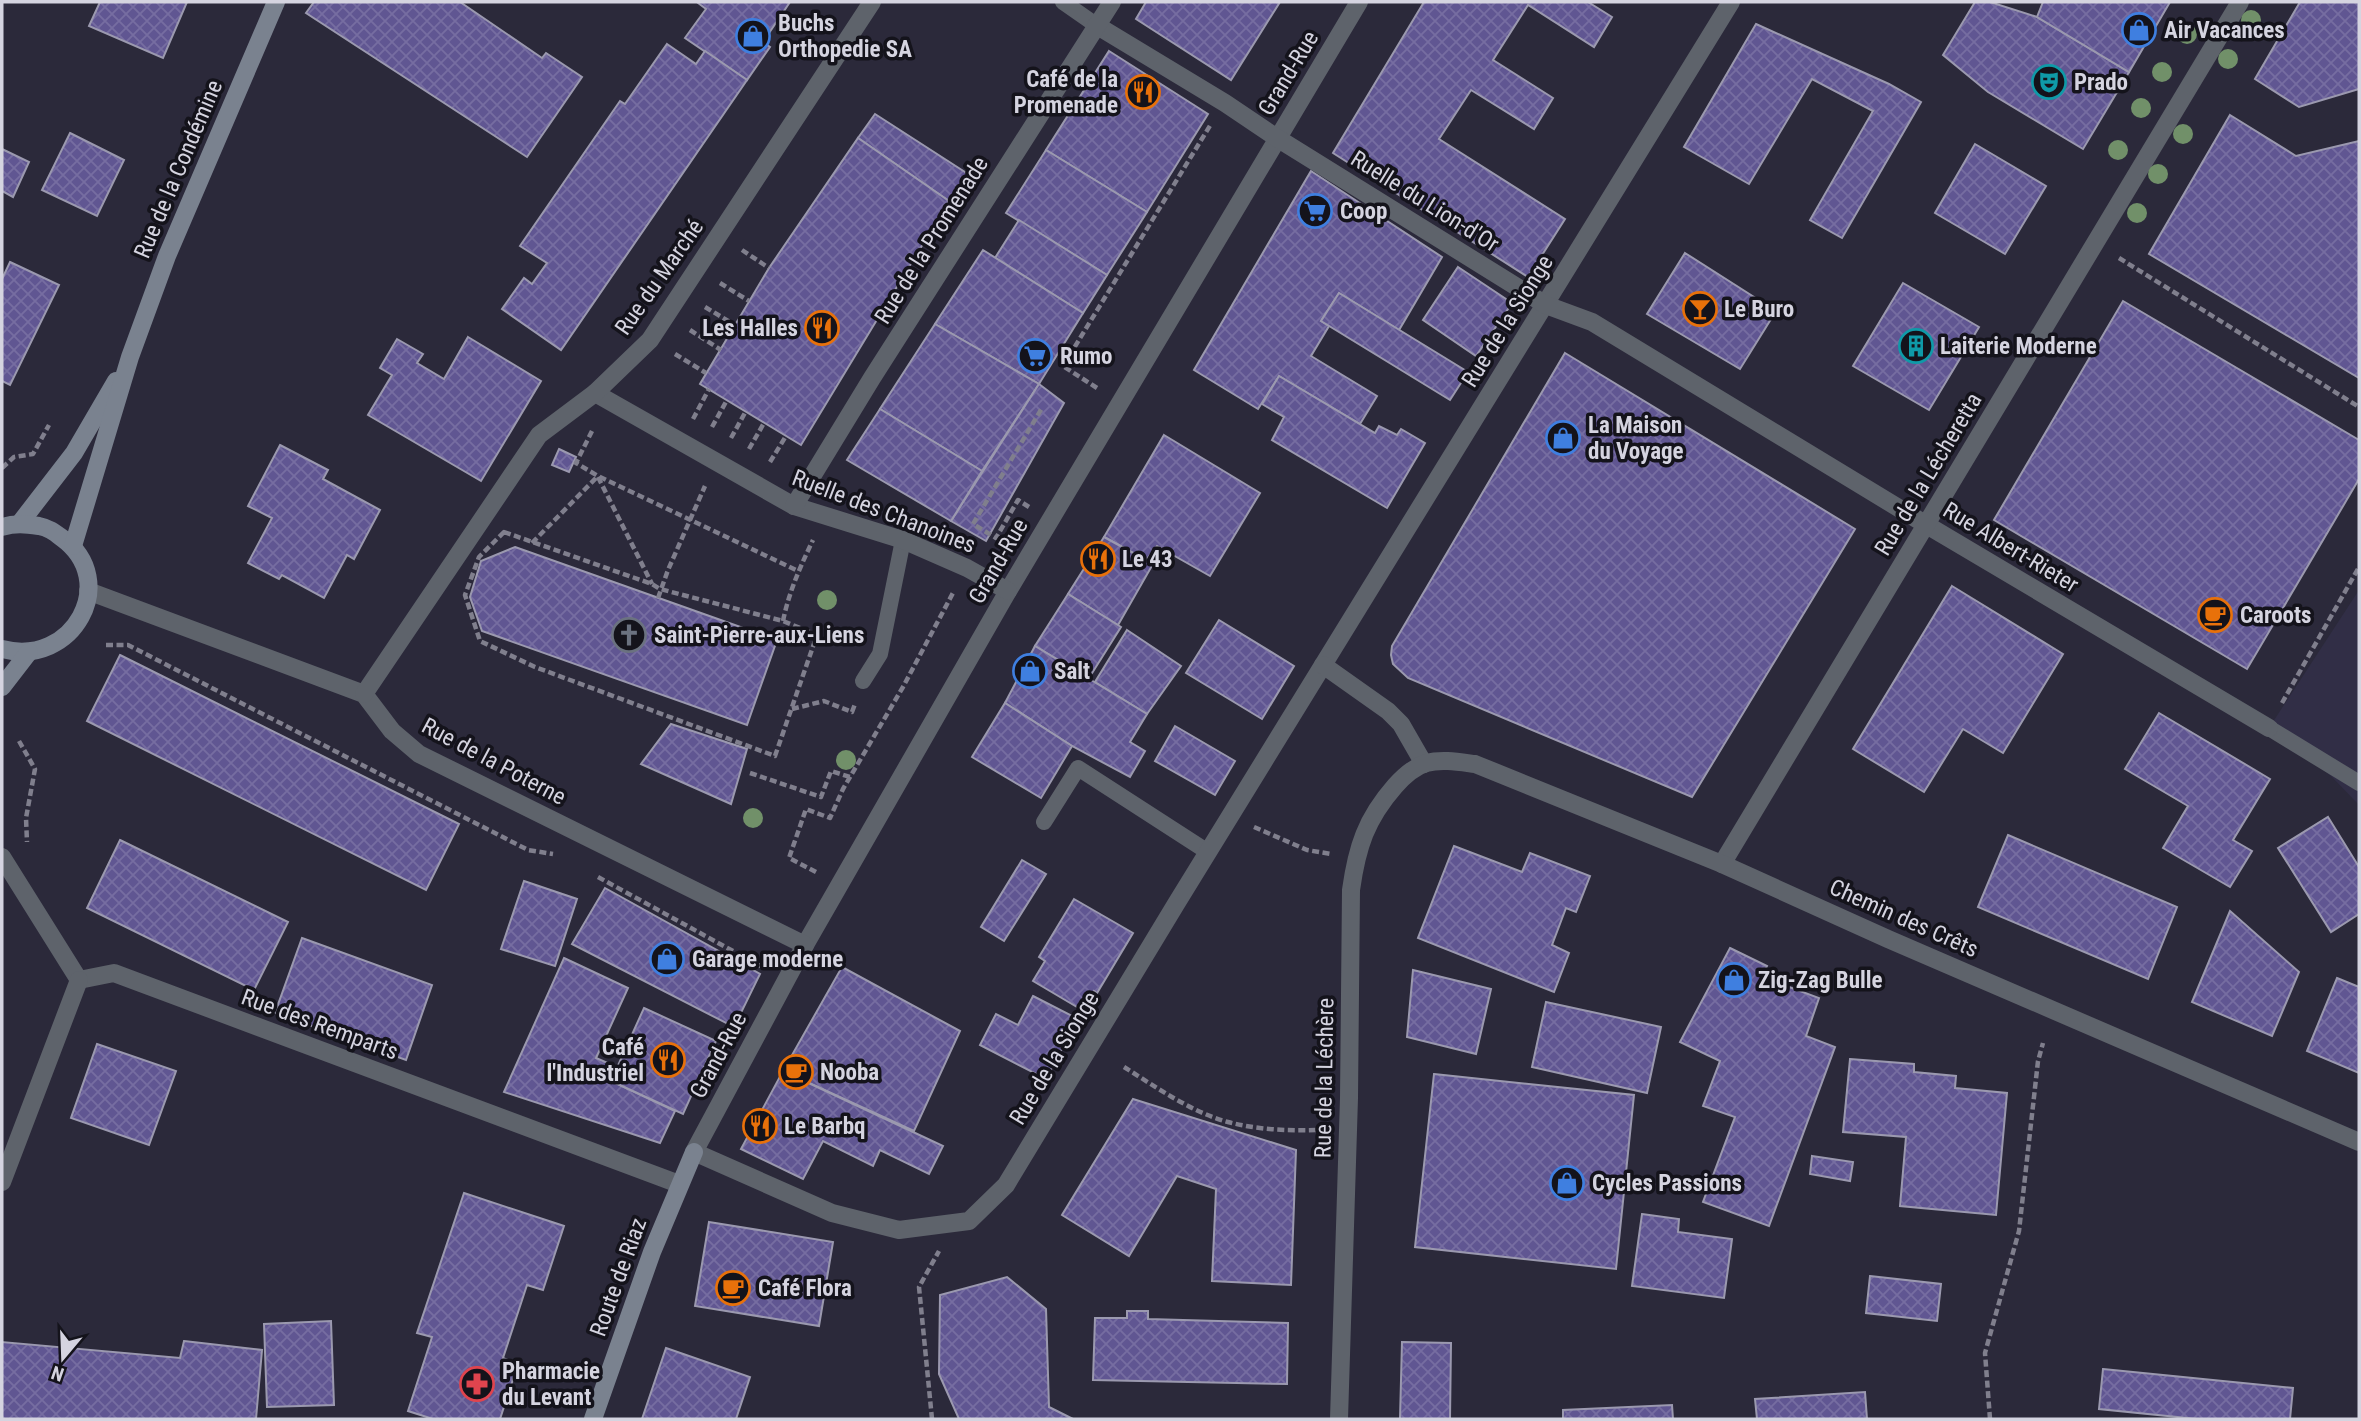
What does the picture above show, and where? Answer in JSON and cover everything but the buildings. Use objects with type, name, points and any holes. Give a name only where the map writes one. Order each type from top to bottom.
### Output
[{"type":"street","name":"Rue de la Condémine","points":[[73,546],[130,357],[167,256],[276,2]]},
{"type":"street","name":"Rue du Marché","points":[[364,694],[539,435],[595,393],[650,340],[872,2]]},
{"type":"street","name":"Rue de la Promenade","points":[[794,506],[1112,2]]},
{"type":"street","name":"Grand-Rue","points":[[694,1152],[805,945],[1008,592],[1359,2]]},
{"type":"street","name":"Rue de la Sionge","points":[[694,1152],[832,1213],[899,1230],[969,1222],[1006,1185],[1731,2]]},
{"type":"street","name":"Rue de la Lécheretta","points":[[1722,864],[2240,2]]},
{"type":"street","name":"Ruelle du Lion-d'Or","points":[[1096,26],[1225,103],[1546,305]]},
{"type":"street","name":"Rue Albert-Rieter","points":[[1546,305],[1592,322],[2269,728]]},
{"type":"street","name":"Rue de la Condémine","points":[[20,523],[74,453],[130,357]]},
{"type":"street","name":"Ruelle des Chanoines","points":[[595,393],[794,506],[903,540],[967,568],[1008,592]]},
{"type":"street","points":[[2,527],[20,523],[49,528],[73,546],[85,567],[88,591],[83,614],[70,633],[51,647],[29,652],[2,649]]},
{"type":"street","points":[[88,591],[364,694]]},
{"type":"street","points":[[2,687],[29,652]]},
{"type":"street","points":[[1323,665],[1388,710],[1401,724],[1424,764]]},
{"type":"street","name":"Rue de la Poterne","points":[[364,694],[392,731],[419,754],[805,945]]},
{"type":"street","name":"Chemin des Crêts","points":[[1424,764],[1446,761],[1475,764],[1722,864],[2359,1142]]},
{"type":"street","name":"Rue de la Léchère","points":[[1339,1419],[1349,1098],[1351,890],[1355,858],[1370,818],[1403,777],[1424,764]]},
{"type":"street","points":[[2,857],[79,980],[2,1182]]},
{"type":"street","name":"Rue des Remparts","points":[[79,980],[114,973],[679,1184]]},
{"type":"street","name":"Route de Riaz","points":[[593,1419],[679,1184],[694,1152]]},
{"type":"lane","points":[[1063,2],[1096,26]]},
{"type":"lane","points":[[863,681],[880,654],[903,540]]},
{"type":"lane","points":[[2269,728],[2359,783]]},
{"type":"lane","points":[[1044,822],[1078,768],[1208,852]]},
{"type":"path","points":[[1121,404],[1063,366],[1225,103]]},
{"type":"path","points":[[2095,244],[2359,407]]},
{"type":"path","points":[[741,250],[769,268]]},
{"type":"path","points":[[722,285],[749,301]]},
{"type":"path","points":[[707,309],[735,326]]},
{"type":"path","points":[[692,331],[721,350]]},
{"type":"path","points":[[677,356],[706,373]]},
{"type":"path","points":[[1018,500],[996,538],[972,524],[1042,408]]},
{"type":"path","points":[[2,468],[14,457],[33,454],[49,425]]},
{"type":"path","points":[[578,460],[576,463],[598,476],[798,571],[783,621]]},
{"type":"path","points":[[532,543],[598,476]]},
{"type":"path","points":[[598,476],[652,584]]},
{"type":"path","points":[[658,598],[703,491]]},
{"type":"path","points":[[504,533],[652,584],[660,589],[783,621],[817,635],[775,756],[535,667],[480,641],[465,595],[479,557],[504,533]]},
{"type":"path","points":[[820,874],[789,858],[806,809],[830,818],[850,776],[967,568]]},
{"type":"path","points":[[2269,728],[2359,568]]},
{"type":"path","points":[[106,645],[128,645],[528,850],[556,854]]},
{"type":"path","points":[[791,709],[824,701],[843,710]]},
{"type":"path","points":[[19,741],[35,769],[26,818],[27,843]]},
{"type":"path","points":[[750,773],[821,797],[831,771],[850,776]]},
{"type":"path","points":[[1252,826],[1307,850],[1332,854]]},
{"type":"path","points":[[591,873],[767,969]]},
{"type":"path","points":[[1990,1419],[1984,1353],[2019,1231],[2038,1060],[2043,1043]]},
{"type":"path","points":[[1124,1067],[1185,1104],[1228,1122],[1289,1131],[1320,1130]]},
{"type":"path","points":[[932,1419],[919,1287],[940,1249]]},
{"type":"shaded area","points":[[2359,590],[2359,805],[2331,776],[2269,728]]},
{"type":"place","name":"Air Vacances","points":[[2139,30]]},
{"type":"place","name":"Buchs Orthopedie SA","points":[[753,36]]},
{"type":"place","name":"Prado","points":[[2049,82]]},
{"type":"place","name":"Café de la Promenade","points":[[1143,92]]},
{"type":"place","name":"Coop","points":[[1315,211]]},
{"type":"place","name":"Le Buro","points":[[1700,309]]},
{"type":"place","name":"Les Halles","points":[[822,328]]},
{"type":"place","name":"Laiterie Moderne","points":[[1916,346]]},
{"type":"place","name":"Rumo","points":[[1035,356]]},
{"type":"place","name":"La Maison du Voyage","points":[[1563,438]]},
{"type":"place","name":"Le 43","points":[[1098,559]]},
{"type":"place","name":"Caroots","points":[[2215,615]]},
{"type":"place","name":"Saint-Pierre-aux-Liens","points":[[629,635]]},
{"type":"place","name":"Salt","points":[[1030,671]]},
{"type":"place","name":"Garage moderne","points":[[667,959]]},
{"type":"place","name":"Zig-Zag Bulle","points":[[1734,980]]},
{"type":"place","name":"Café l'Industriel","points":[[668,1060]]},
{"type":"place","name":"Nooba","points":[[796,1072]]},
{"type":"place","name":"Le Barbq","points":[[760,1126]]},
{"type":"place","name":"Cycles Passions","points":[[1567,1183]]},
{"type":"place","name":"Café Flora","points":[[733,1288]]},
{"type":"place","name":"Pharmacie du Levant","points":[[477,1384]]}]
